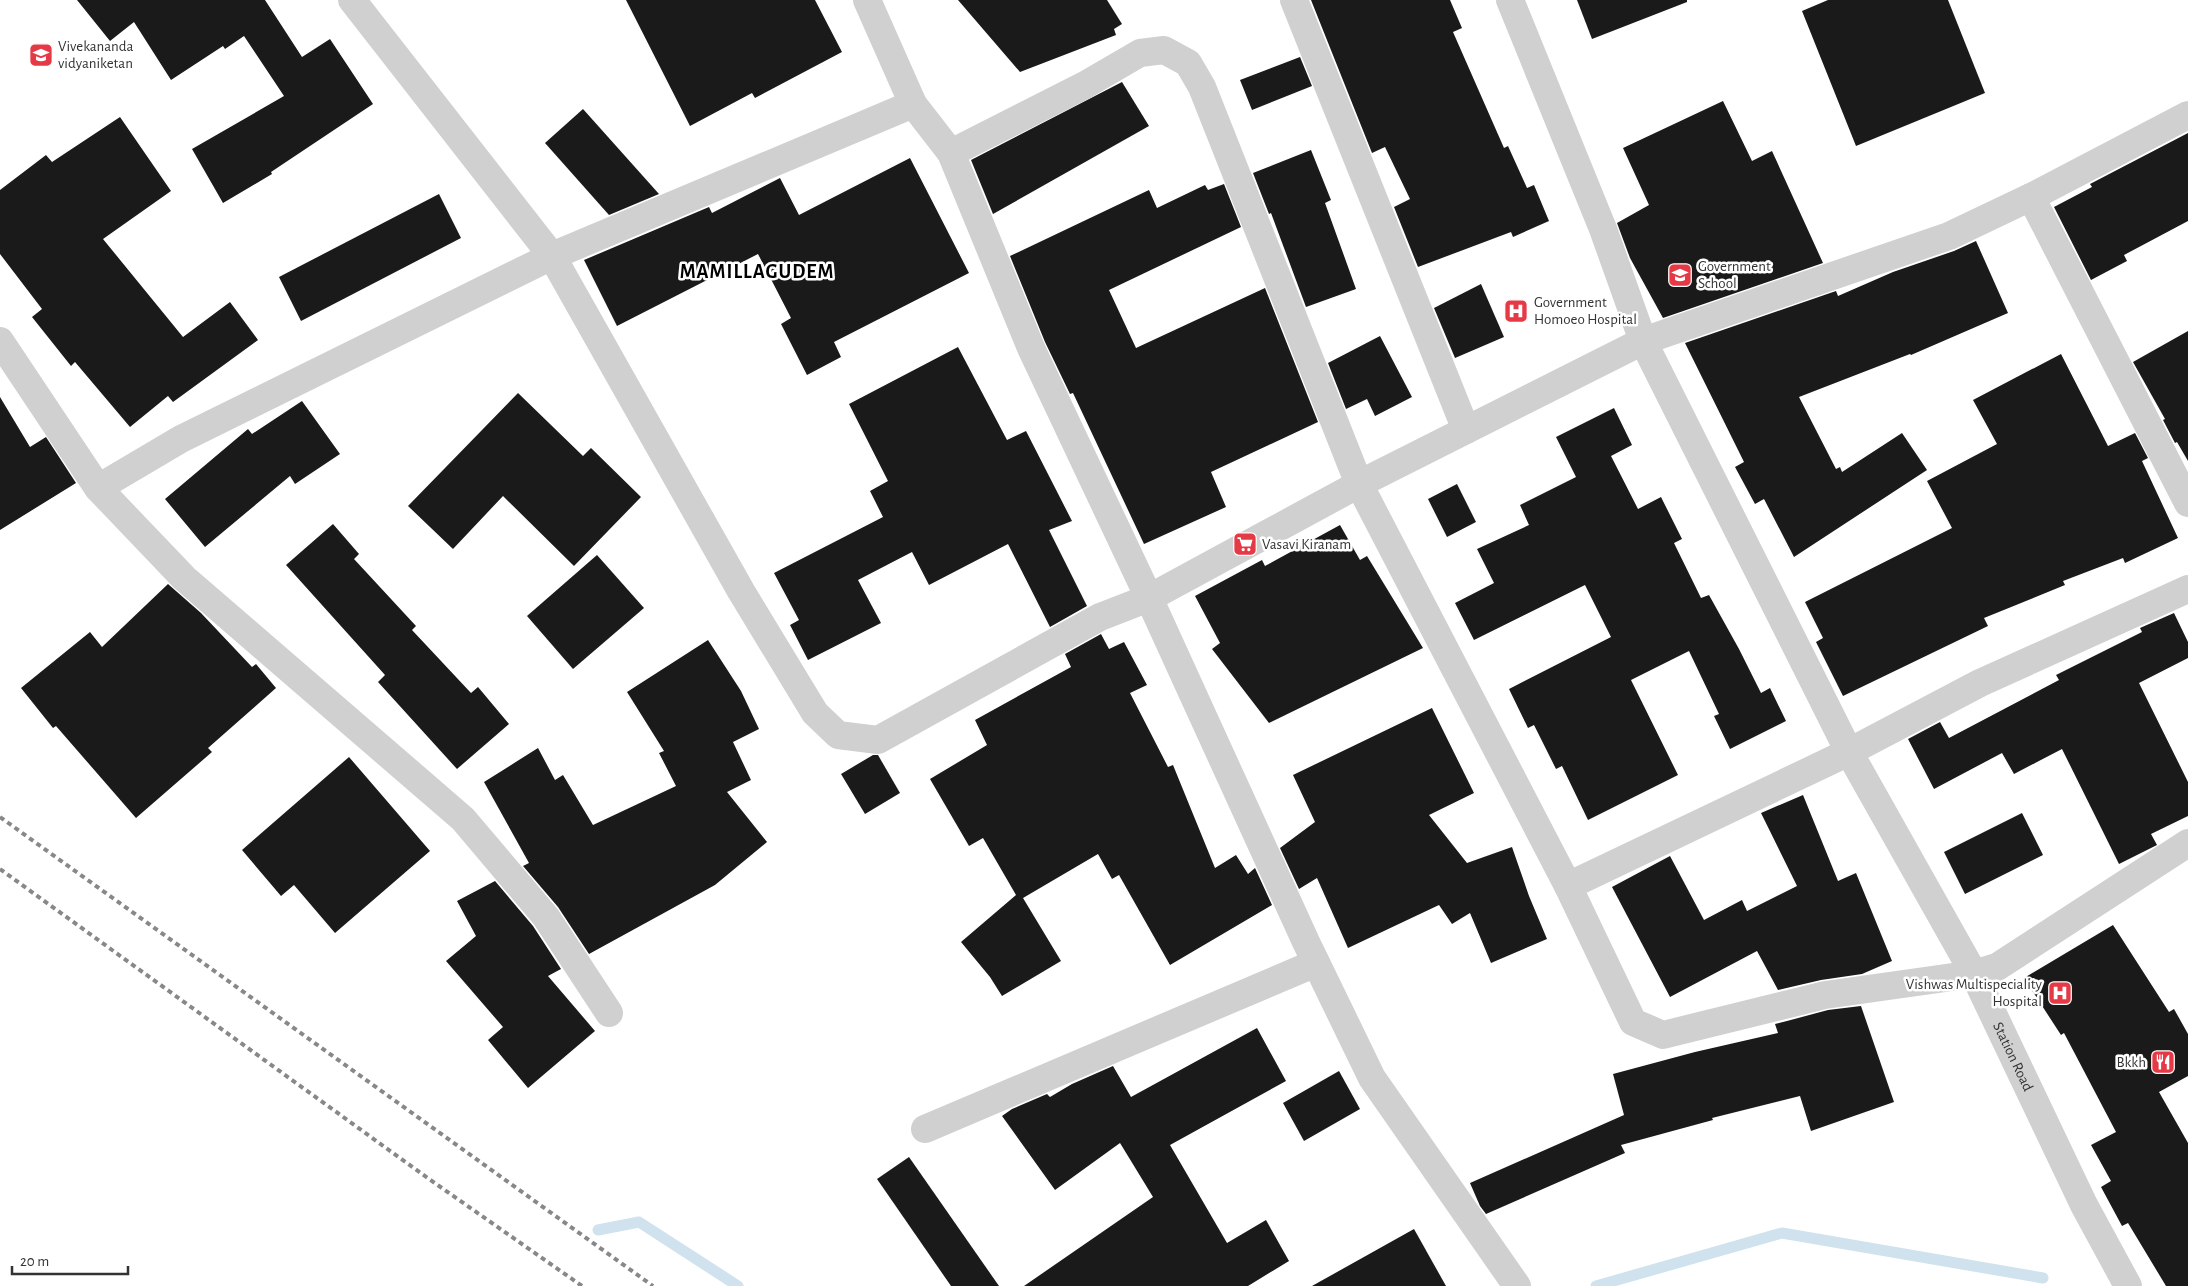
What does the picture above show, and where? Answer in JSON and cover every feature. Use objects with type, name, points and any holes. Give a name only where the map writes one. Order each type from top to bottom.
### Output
[{"type":"street","points":[[352,0],[552,256],[741,591],[815,713],[838,735],[878,740],[1100,617],[1150,598],[1359,484],[1643,341],[1949,236],[2031,197],[2188,115]]},
{"type":"street","points":[[867,0],[913,104],[951,153],[1031,348],[1150,598],[1316,962],[1372,1078],[1517,1286]]},
{"type":"street","points":[[1294,0],[1466,430]]},
{"type":"street","name":"Station Road","points":[[1510,0],[1603,229],[1643,341],[1849,752],[1974,974],[2084,1205],[2128,1286]]},
{"type":"street","points":[[951,153],[1086,85],[1140,52],[1164,50],[1188,63],[1202,87],[1359,484],[1568,886],[1633,1022],[1663,1036],[1825,995],[1974,974],[1997,967],[2188,843]]},
{"type":"street","points":[[98,488],[216,421],[552,256],[913,104]]},
{"type":"street","points":[[2031,197],[2188,503]]},
{"type":"street","points":[[0,341],[98,488],[184,578],[463,819],[546,917],[609,1013]]},
{"type":"street","points":[[1568,886],[1849,752],[1980,683],[2188,588]]},
{"type":"street","points":[[925,1129],[1316,962]]},
{"type":"building","points":[[77,0],[265,0],[302,57],[330,39],[373,104],[271,172],[272,174],[223,203],[192,149],[284,96],[244,36],[225,49],[223,46],[171,80],[134,22],[110,41]]},
{"type":"building","points":[[626,0],[815,0],[842,52],[755,98],[752,93],[690,126]]},
{"type":"building","points":[[958,0],[1107,0],[1122,24],[1114,29],[1116,35],[1020,72]]},
{"type":"building","points":[[1311,0],[1450,0],[1462,28],[1453,32],[1504,148],[1508,146],[1527,188],[1534,185],[1549,221],[1513,237],[1511,232],[1418,267],[1394,207],[1410,199],[1385,147],[1372,153]]},
{"type":"building","points":[[1577,0],[1687,0],[1687,2],[1592,39]]},
{"type":"building","points":[[1828,0],[1948,0],[1985,93],[1856,146],[1802,11]]},
{"type":"building","points":[[1300,57],[1312,86],[1252,110],[1240,80]]},
{"type":"building","points":[[1122,82],[1149,126],[993,214],[971,160]]},
{"type":"building","points":[[1723,101],[1752,161],[1772,151],[1823,263],[1663,318],[1630,258],[1617,223],[1649,205],[1623,148]]},
{"type":"building","points":[[583,109],[659,194],[609,215],[545,143]]},
{"type":"building","points":[[120,117],[171,191],[103,239],[183,337],[230,302],[258,340],[173,402],[168,396],[130,427],[75,362],[71,366],[32,317],[42,309],[0,254],[0,190],[46,155],[52,162]]},
{"type":"building","points":[[2188,133],[2188,221],[2124,255],[2127,261],[2091,280],[2054,207],[2092,187],[2090,184]]},
{"type":"building","points":[[1311,150],[1331,200],[1325,203],[1356,289],[1306,307],[1271,213],[1269,214],[1253,173]]},
{"type":"building","points":[[910,158],[969,273],[834,342],[841,357],[807,375],[781,324],[791,318],[758,254],[617,326],[584,260],[709,207],[712,213],[780,178],[799,215]]},
{"type":"building","points":[[1224,184],[1241,227],[1109,290],[1136,348],[1265,288],[1318,422],[1211,472],[1226,507],[1144,544],[1073,393],[1070,394],[1045,342],[1010,256],[1149,190],[1157,208],[1205,185],[1208,190]]},
{"type":"building","points":[[439,194],[461,238],[301,321],[279,277]]},
{"type":"building","points":[[1976,241],[2008,313],[1911,355],[1799,397],[1836,469],[1840,467],[1842,472],[1902,433],[1927,470],[1794,557],[1764,499],[1755,504],[1735,467],[1744,462],[1685,343],[1836,291],[1838,296],[1893,272],[1954,251]]},
{"type":"building","points":[[1481,284],[1504,337],[1455,358],[1434,308]]},
{"type":"building","points":[[2188,331],[2188,461],[2177,442],[2175,443],[2163,420],[2165,419],[2133,362]]},
{"type":"building","points":[[1380,336],[1412,397],[1375,416],[1367,399],[1346,409],[1328,363]]},
{"type":"building","points":[[958,347],[1007,440],[1026,431],[1072,521],[1049,530],[1087,606],[1050,627],[1008,544],[929,585],[912,552],[858,580],[881,623],[808,660],[790,625],[799,620],[774,573],[883,517],[870,491],[888,481],[849,404]]},
{"type":"building","points":[[2061,354],[2108,446],[2135,433],[2148,458],[2142,461],[2178,538],[2125,563],[2123,558],[2063,581],[2065,585],[1984,618],[1988,626],[1843,696],[1816,642],[1823,638],[1805,602],[1952,528],[1927,481],[1997,444],[1973,400]]},
{"type":"building","points":[[518,393],[583,456],[591,448],[641,497],[574,566],[503,496],[453,549],[408,506]]},
{"type":"building","points":[[0,397],[30,447],[46,437],[76,483],[0,530]]},
{"type":"building","points":[[302,401],[340,454],[295,484],[290,476],[205,547],[165,499],[248,429],[252,434]]},
{"type":"building","points":[[1614,408],[1632,445],[1611,456],[1638,509],[1661,497],[1682,539],[1674,543],[1701,598],[1709,595],[1761,693],[1770,688],[1786,721],[1730,749],[1714,716],[1719,714],[1689,651],[1631,680],[1678,775],[1588,820],[1562,766],[1556,769],[1534,725],[1528,728],[1509,689],[1611,637],[1585,585],[1474,640],[1455,603],[1494,583],[1477,549],[1529,525],[1520,505],[1576,477],[1556,437]]},
{"type":"building","points":[[1457,484],[1476,522],[1447,537],[1428,499]]},
{"type":"building","points":[[333,524],[359,554],[354,559],[416,626],[412,630],[471,693],[478,687],[509,724],[457,769],[378,682],[385,675],[286,565]]},
{"type":"building","points":[[1340,525],[1360,560],[1367,556],[1423,648],[1269,723],[1212,649],[1220,643],[1195,596],[1262,560],[1265,566]]},
{"type":"building","points":[[597,555],[644,608],[573,669],[527,616]]},
{"type":"building","points":[[168,584],[201,613],[252,667],[256,664],[276,688],[208,748],[212,752],[136,818],[56,726],[53,728],[21,688],[90,632],[102,647]]},
{"type":"building","points":[[2174,613],[2188,642],[2188,658],[2139,683],[2188,782],[2188,816],[2151,834],[2157,845],[2119,864],[2062,749],[2014,774],[2002,753],[1934,789],[1908,739],[1940,722],[1949,738],[2059,680],[2056,675],[2142,632],[2140,628]]},
{"type":"building","points":[[1101,634],[1109,649],[1124,642],[1147,685],[1130,693],[1168,767],[1173,765],[1215,868],[1236,855],[1248,874],[1255,868],[1272,905],[1170,965],[1119,875],[1112,879],[1098,854],[1023,898],[1061,961],[1002,996],[990,977],[961,942],[1016,895],[983,838],[969,846],[930,779],[987,745],[975,720],[1071,667],[1065,654]]},
{"type":"building","points":[[708,640],[741,691],[759,729],[733,742],[751,780],[727,792],[767,842],[715,885],[589,954],[558,907],[523,866],[529,863],[484,782],[538,748],[555,780],[563,775],[593,825],[676,786],[659,753],[664,751],[627,692]]},
{"type":"building","points":[[1432,708],[1474,793],[1429,815],[1467,863],[1512,847],[1529,896],[1547,939],[1491,963],[1470,913],[1452,924],[1439,905],[1348,948],[1317,878],[1299,889],[1280,848],[1315,822],[1293,775]]},
{"type":"building","points":[[873,755],[878,755],[900,793],[865,814],[841,774]]},
{"type":"building","points":[[349,757],[430,851],[335,933],[294,885],[281,896],[242,850]]},
{"type":"building","points":[[1803,795],[1838,881],[1856,873],[1892,961],[1862,974],[1821,980],[1778,990],[1757,951],[1670,997],[1612,887],[1670,856],[1704,920],[1742,900],[1747,911],[1797,886],[1761,813]]},
{"type":"building","points":[[2022,813],[2043,855],[1965,894],[1944,852]]},
{"type":"building","points":[[495,881],[533,926],[561,969],[548,976],[595,1031],[528,1088],[488,1040],[503,1027],[446,961],[476,936],[457,901]]},
{"type":"building","points":[[2113,925],[2169,1012],[2174,1009],[2188,1034],[2188,1076],[2159,1092],[2188,1143],[2188,1286],[2166,1286],[2128,1223],[2122,1226],[2101,1187],[2111,1181],[2091,1145],[2116,1132],[2064,1033],[2061,1035],[2024,978]]},
{"type":"building","points":[[1861,1006],[1894,1102],[1811,1131],[1800,1096],[1712,1118],[1713,1120],[1621,1145],[1625,1153],[1486,1214],[1480,1206],[1470,1183],[1624,1115],[1613,1074],[1695,1052],[1778,1033],[1775,1024],[1828,1010]]},
{"type":"building","points":[[1257,1028],[1286,1081],[1170,1145],[1227,1243],[1266,1220],[1289,1261],[1248,1286],[1024,1286],[1153,1197],[1120,1143],[1055,1190],[1002,1116],[1012,1109],[1047,1094],[1050,1097],[1072,1084],[1113,1066],[1131,1097]]},
{"type":"building","points":[[1339,1071],[1360,1109],[1304,1141],[1283,1103]]},
{"type":"building","points":[[909,1157],[999,1286],[951,1286],[877,1179]]},
{"type":"building","points":[[1414,1229],[1446,1286],[1312,1286]]},
{"type":"waterway","points":[[598,1230],[639,1222],[738,1286]]},
{"type":"waterway","points":[[1596,1286],[1782,1233],[2043,1278]]},
{"type":"railway","points":[[0,817],[653,1286]]},
{"type":"railway","points":[[0,869],[429,1179],[582,1286]]},
{"type":"place","name":"Vivekananda vidyaniketan","points":[[41,55]]},
{"type":"place","name":"Government School","points":[[1680,275]]},
{"type":"place","name":"Government Homoeo Hospital","points":[[1516,311]]},
{"type":"place","name":"Vasavi Kiranam","points":[[1245,544]]},
{"type":"place","name":"Vishwas Multispeciality Hospital","points":[[2060,993]]},
{"type":"place","name":"Bkkh","points":[[2163,1062]]},
{"type":"district","name":"MAMILLAGUDEM","points":[[757,271]]}]
